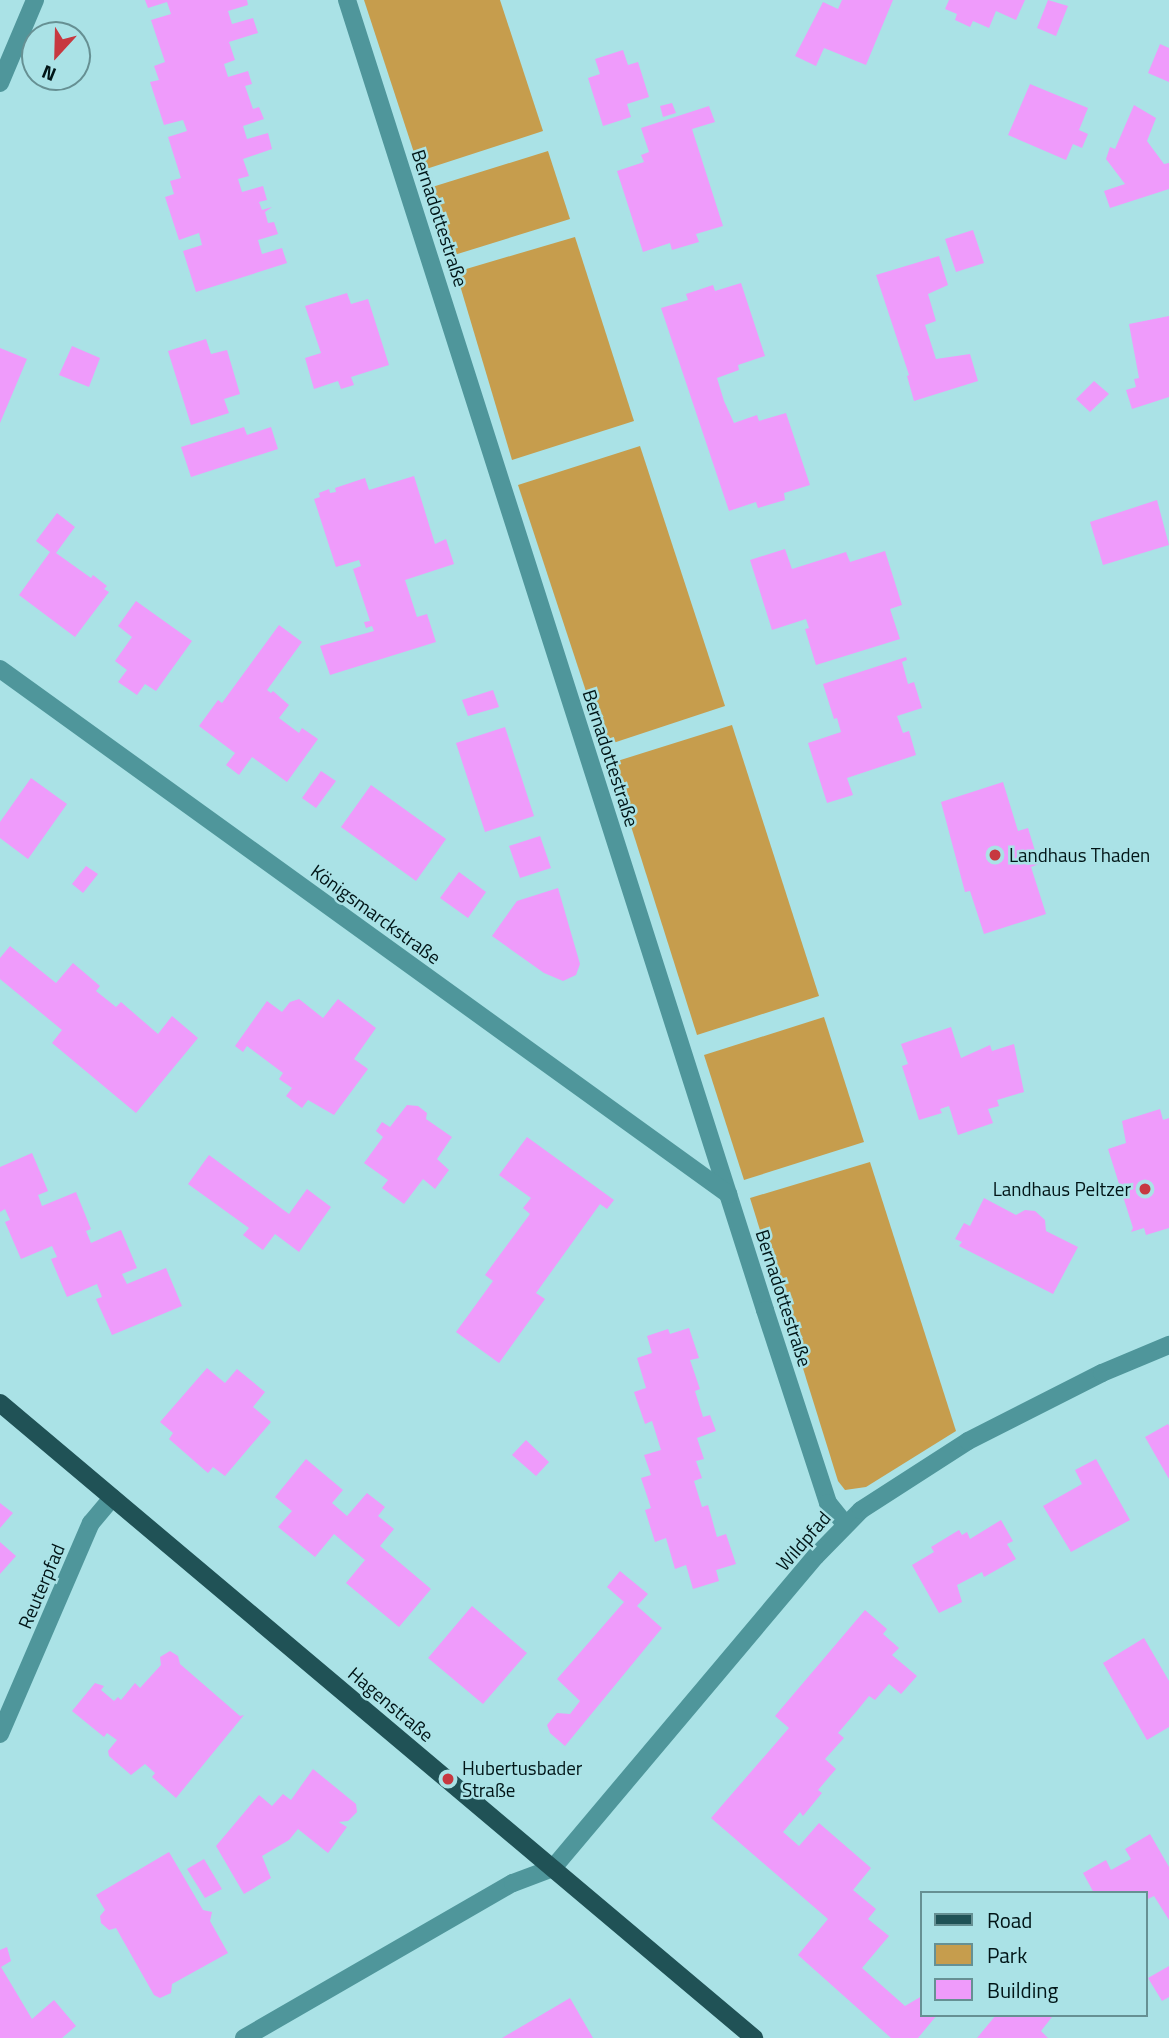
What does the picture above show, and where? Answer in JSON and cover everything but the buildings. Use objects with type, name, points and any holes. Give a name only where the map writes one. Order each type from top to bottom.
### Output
[{"type":"main road","name":"Hagenstraße","points":[[0,1403],[754,2038]]},
{"type":"street","points":[[0,83],[35,0]]},
{"type":"street","name":"Bernadottestraße","points":[[347,0],[828,1503],[845,1524]]},
{"type":"street","name":"Königsmarckstraße","points":[[0,668],[728,1194]]},
{"type":"street","name":"Wildpfad","points":[[553,1868],[845,1524],[876,1499],[968,1441],[1102,1373],[1169,1345]]},
{"type":"street","name":"Reuterpfad","points":[[0,1734],[91,1522],[112,1497]]},
{"type":"street","points":[[244,2038],[513,1883],[553,1868]]},
{"type":"green space","points":[[364,0],[500,0],[543,131],[420,171]]},
{"type":"green space","points":[[548,151],[570,219],[451,256],[429,188]]},
{"type":"green space","points":[[575,237],[634,421],[512,460],[456,272]]},
{"type":"green space","points":[[640,446],[725,706],[604,746],[518,485]]},
{"type":"green space","points":[[732,725],[819,996],[697,1035],[611,763]]},
{"type":"green space","points":[[824,1017],[864,1142],[744,1180],[704,1055]]},
{"type":"green space","points":[[870,1162],[956,1431],[866,1487],[845,1490],[838,1481],[750,1198]]},
{"type":"place","name":"Landhaus Thaden","points":[[995,855]]},
{"type":"place","name":"Landhaus Peltzer","points":[[1145,1189]]},
{"type":"place","name":"Hubertusbader Straße","points":[[448,1779]]}]
